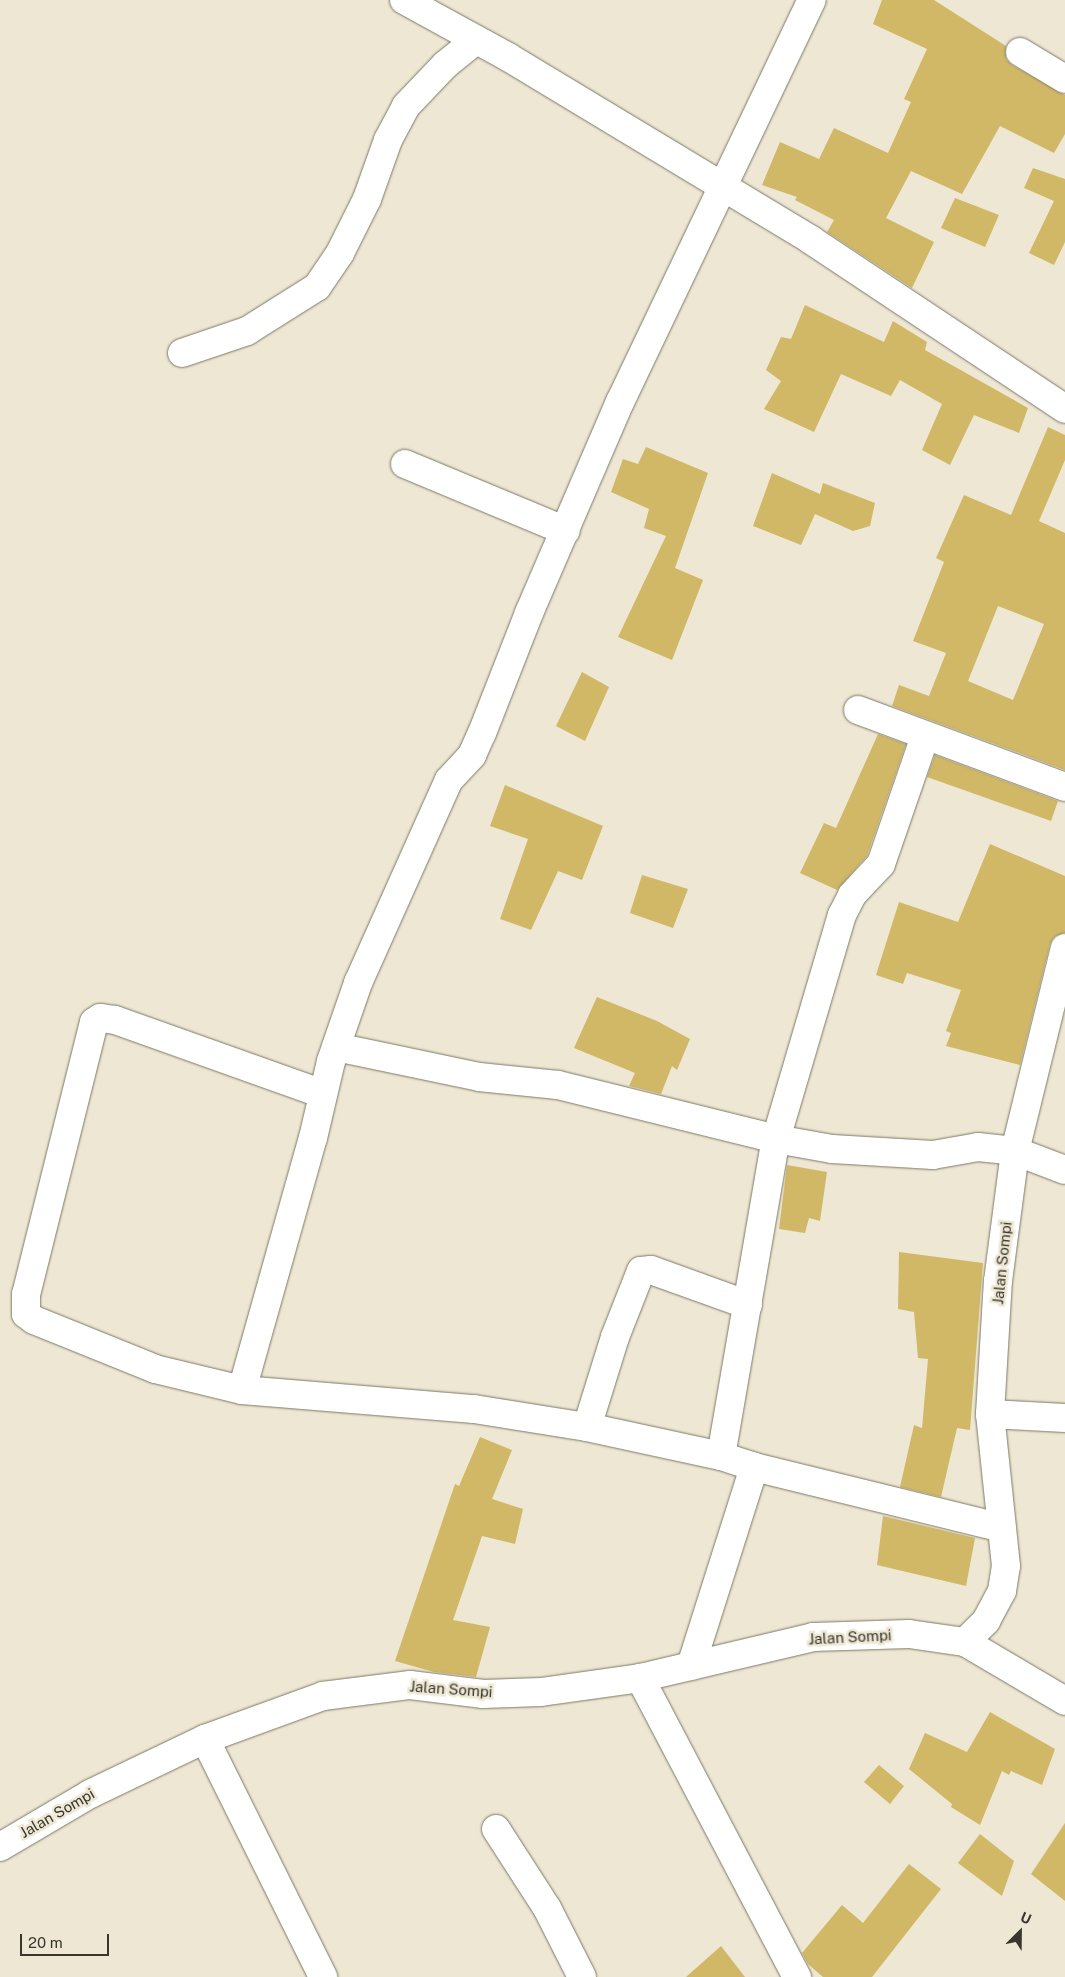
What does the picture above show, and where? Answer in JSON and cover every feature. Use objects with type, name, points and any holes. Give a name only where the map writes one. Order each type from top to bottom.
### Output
[{"type":"street","points":[[404,0],[476,40],[811,240],[1065,409]]},
{"type":"street","points":[[242,1390],[336,1047],[378,934],[450,780],[472,755],[529,613],[566,531],[620,402],[812,0]]},
{"type":"street","points":[[182,353],[247,331],[299,301],[317,287],[340,253],[367,198],[388,140],[406,106],[445,65],[476,40]]},
{"type":"street","points":[[1020,52],[1065,79]]},
{"type":"street","points":[[405,464],[566,531]]},
{"type":"street","points":[[858,710],[1065,787]]},
{"type":"street","points":[[722,1456],[776,1139],[842,915],[852,895],[880,864],[925,736]]},
{"type":"street","name":"Jalan Sompi","points":[[0,1847],[90,1794],[205,1739],[322,1696],[369,1688],[410,1685],[483,1694],[541,1692],[640,1678],[813,1637],[909,1634],[965,1642],[986,1622],[1002,1591],[1006,1566],[990,1414],[998,1281],[1015,1151],[1065,948]]},
{"type":"street","points":[[323,1094],[115,1020],[100,1018],[94,1022],[26,1294],[26,1314],[34,1320],[155,1369],[242,1390],[474,1410],[587,1427],[722,1456],[754,1467],[1002,1528]]},
{"type":"street","points":[[336,1047],[479,1077],[558,1086],[776,1139],[832,1149],[924,1154],[978,1147],[1015,1151],[1065,1170]]},
{"type":"street","points":[[587,1427],[615,1337],[641,1271],[651,1270],[748,1305]]},
{"type":"street","points":[[990,1414],[1065,1418]]},
{"type":"street","points":[[691,1666],[754,1467]]},
{"type":"street","points":[[965,1642],[1065,1701]]},
{"type":"street","points":[[640,1678],[796,1977]]},
{"type":"street","points":[[205,1739],[323,1977]]},
{"type":"street","points":[[496,1829],[547,1908],[582,1977]]},
{"type":"building","points":[[882,0],[934,0],[1006,46],[1006,59],[1012,65],[1065,95],[1065,134],[1054,153],[1000,126],[962,194],[911,171],[886,218],[934,242],[912,288],[827,232],[834,220],[795,200],[797,197],[762,185],[780,142],[819,159],[834,128],[888,153],[911,102],[904,99],[927,49],[873,24]]},
{"type":"building","points":[[1033,168],[1065,179],[1065,242],[1054,265],[1029,253],[1054,201],[1024,188]]},
{"type":"building","points":[[955,198],[999,215],[985,247],[941,228]]},
{"type":"building","points":[[805,305],[884,342],[893,321],[927,342],[925,350],[1028,408],[1019,433],[974,415],[950,465],[922,450],[942,404],[900,380],[891,396],[841,374],[814,432],[764,409],[781,381],[766,370],[781,337],[791,339]]},
{"type":"building","points":[[1048,427],[1065,435],[1065,460],[1039,521],[1065,533],[1065,770],[892,706],[899,685],[929,696],[946,653],[913,641],[944,562],[936,558],[964,495],[1011,515]],"holes":[[[998,606],[1044,624],[1013,700],[968,681]]]},
{"type":"building","points":[[646,447],[708,473],[675,568],[703,580],[672,660],[618,637],[666,536],[644,528],[649,509],[611,492],[623,459],[638,464]]},
{"type":"building","points":[[772,473],[820,494],[823,483],[875,503],[870,526],[853,531],[815,514],[801,545],[753,526]]},
{"type":"building","points":[[582,672],[609,687],[585,741],[556,726]]},
{"type":"building","points":[[878,734],[906,744],[867,856],[837,890],[800,873],[824,823],[836,828]]},
{"type":"building","points":[[935,755],[1058,801],[1051,821],[927,777]]},
{"type":"building","points":[[505,785],[603,826],[582,880],[558,871],[531,930],[500,919],[528,839],[490,826]]},
{"type":"building","points":[[990,844],[1065,876],[1065,933],[1054,937],[1050,944],[1020,1065],[946,1046],[951,1033],[946,1031],[961,990],[907,973],[903,984],[876,975],[899,902],[958,922]]},
{"type":"building","points":[[642,875],[688,889],[673,928],[630,913]]},
{"type":"building","points":[[597,997],[657,1021],[690,1039],[677,1070],[672,1066],[661,1094],[629,1086],[635,1073],[574,1048]]},
{"type":"building","points":[[787,1165],[827,1172],[820,1221],[809,1218],[805,1233],[779,1229]]},
{"type":"building","points":[[899,1252],[983,1263],[970,1430],[957,1428],[941,1497],[900,1487],[914,1425],[922,1428],[928,1359],[918,1358],[914,1312],[898,1309]]},
{"type":"building","points":[[480,1437],[512,1450],[492,1499],[523,1509],[515,1544],[482,1536],[453,1620],[490,1627],[476,1677],[434,1672],[395,1661],[455,1484],[459,1486]]},
{"type":"building","points":[[883,1516],[975,1538],[966,1586],[877,1565]]},
{"type":"building","points":[[990,1712],[1055,1749],[1042,1785],[1011,1771],[1009,1775],[1002,1771],[980,1825],[951,1807],[952,1804],[909,1769],[925,1733],[967,1752]]},
{"type":"building","points":[[879,1765],[904,1786],[890,1804],[864,1782]]},
{"type":"building","points":[[1065,1823],[1065,1901],[1031,1874]]},
{"type":"building","points":[[980,1834],[1014,1861],[1002,1896],[958,1863]]},
{"type":"building","points":[[909,1864],[941,1889],[872,1977],[823,1977],[808,1964],[802,1953],[842,1905],[863,1923]]},
{"type":"building","points":[[721,1946],[745,1977],[686,1977]]}]
